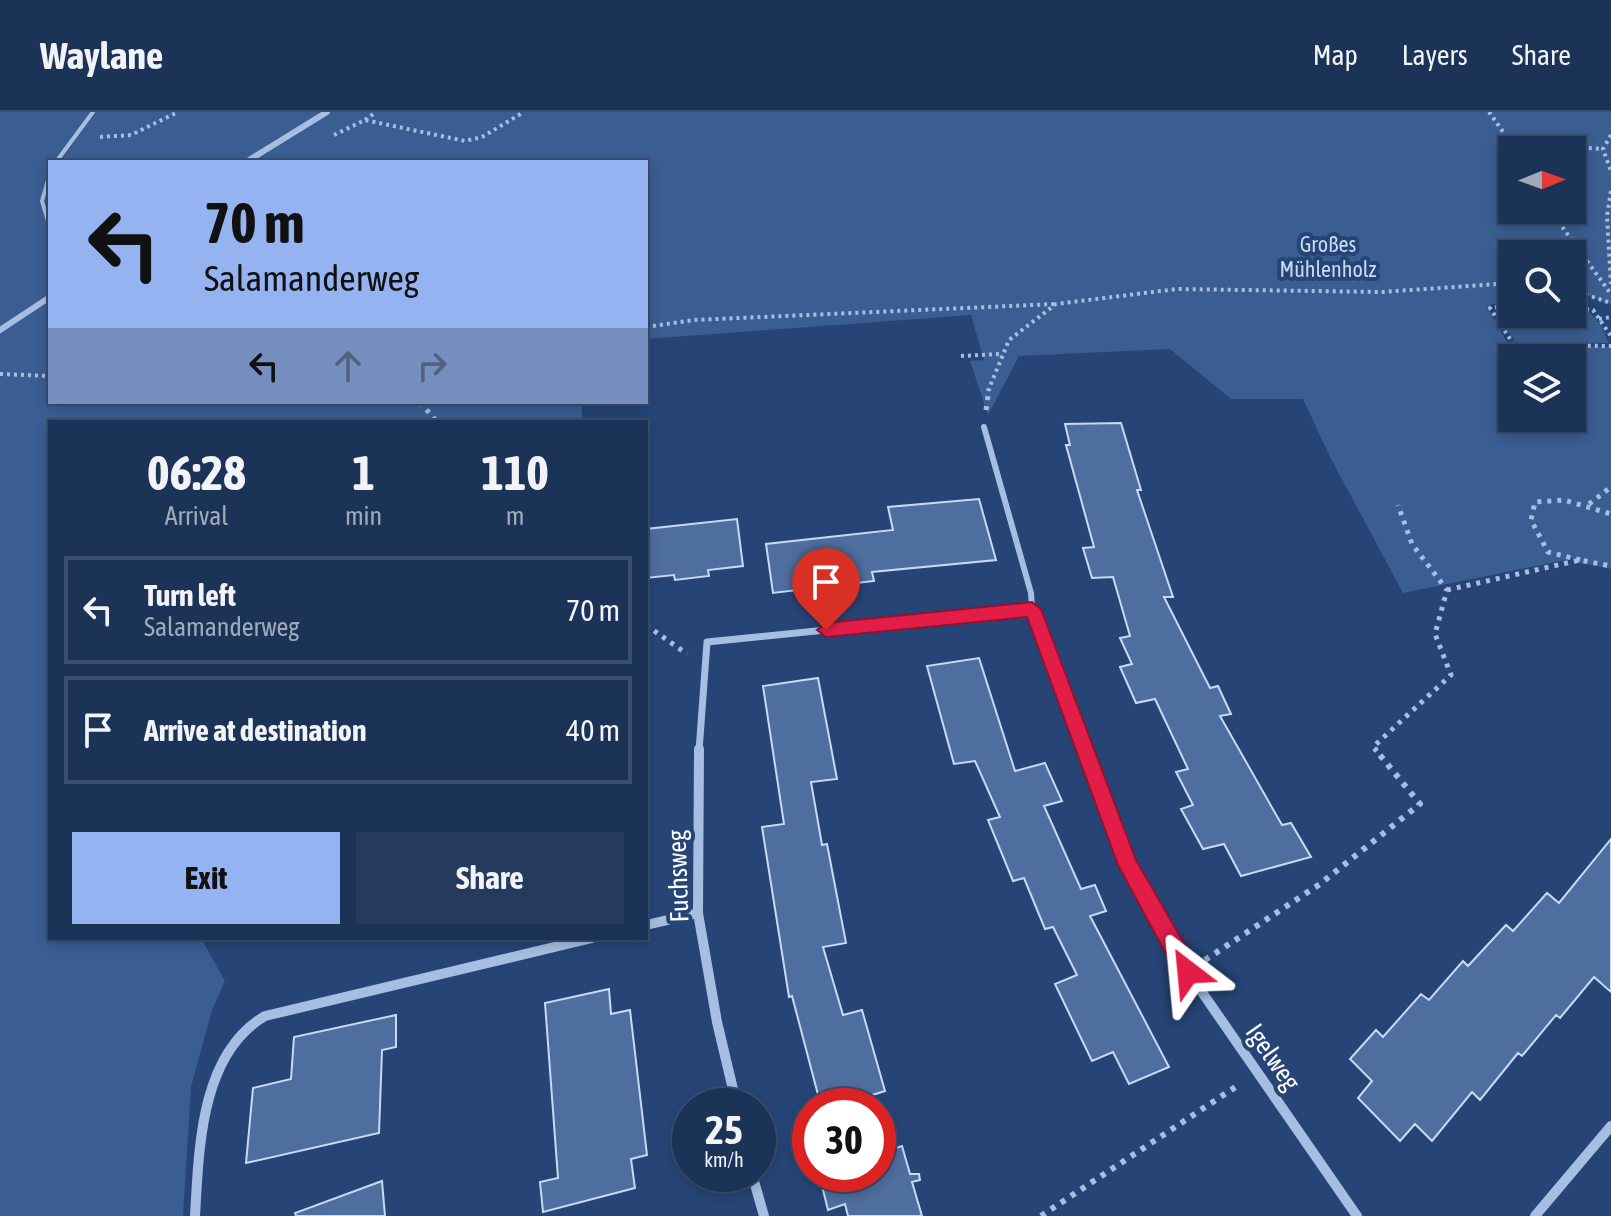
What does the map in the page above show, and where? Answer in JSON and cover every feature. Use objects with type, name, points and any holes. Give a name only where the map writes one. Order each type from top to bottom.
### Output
[{"type":"street","points":[[249,160],[327,112]]},
{"type":"street","points":[[0,330],[48,298]]},
{"type":"street","name":"Fuchsweg","points":[[733,1088],[717,1022],[698,913],[697,785],[707,642],[1032,609]]},
{"type":"street","name":"Igelweg","points":[[1032,609],[1128,865],[1188,972],[1357,1216]]},
{"type":"street","points":[[648,925],[698,913]]},
{"type":"street","points":[[195,1216],[198,1174],[214,1088],[227,1056],[243,1031],[265,1016],[584,940]]},
{"type":"street","points":[[1535,1216],[1611,1126]]},
{"type":"street","points":[[757,1192],[764,1216]]},
{"type":"lane","points":[[57,160],[93,112]]},
{"type":"lane","points":[[48,178],[42,191],[42,216],[48,225]]},
{"type":"lane","points":[[984,427],[1031,593],[1032,609]]},
{"type":"path","points":[[72,139],[131,135],[178,112]]},
{"type":"path","points":[[327,137],[376,112]]},
{"type":"path","points":[[365,120],[465,141],[482,137],[524,112]]},
{"type":"path","points":[[1489,112],[1507,136]]},
{"type":"path","points":[[1611,135],[1603,149],[1611,171]]},
{"type":"path","points":[[1586,148],[1603,149]]},
{"type":"path","points":[[1611,191],[1607,216],[1611,284]]},
{"type":"path","points":[[1560,224],[1611,294]]},
{"type":"path","points":[[648,327],[694,320],[1056,304],[1177,289],[1382,292],[1498,284]]},
{"type":"path","points":[[1586,296],[1611,305]]},
{"type":"path","points":[[984,427],[987,393],[1009,340],[1056,304]]},
{"type":"path","points":[[1498,307],[1490,308],[1498,322]]},
{"type":"path","points":[[1586,307],[1611,336]]},
{"type":"path","points":[[1599,319],[1611,317]]},
{"type":"path","points":[[1502,328],[1510,342],[1611,346]]},
{"type":"path","points":[[961,356],[1001,354]]},
{"type":"path","points":[[0,374],[48,376]]},
{"type":"path","points":[[422,404],[435,420]]},
{"type":"path","points":[[1588,505],[1611,487]]},
{"type":"path","points":[[1611,514],[1588,505],[1553,498],[1535,502],[1531,520],[1548,552],[1611,566]]},
{"type":"path","points":[[1398,505],[1412,544],[1447,590]]},
{"type":"path","points":[[1447,590],[1580,560]]},
{"type":"path","points":[[1188,972],[1320,884],[1420,804],[1373,747],[1451,675],[1435,634],[1447,590]]},
{"type":"path","points":[[648,626],[704,666]]},
{"type":"path","points":[[1041,1216],[1256,1073]]},
{"type":"green space","name":"Großes Mühlenholz","points":[[0,112],[1611,112],[1611,305],[1586,295],[1586,240],[1498,240],[1498,304],[1487,307],[1510,344],[1498,344],[1498,432],[1586,432],[1586,347],[1611,347],[1611,569],[1580,563],[1580,557],[1403,593],[1330,457],[1303,399],[1231,399],[1170,349],[1019,356],[988,415],[970,361],[984,360],[971,315],[648,339],[648,160],[48,160],[48,404],[582,404],[582,420],[48,420],[48,940],[202,940],[225,981],[212,1010],[191,1087],[183,1216],[0,1216]]},
{"type":"green space","points":[[1587,309],[1600,324],[1609,343],[1516,342],[1506,328],[1586,328]]},
{"type":"building","points":[[1121,423],[1141,490],[1137,490],[1173,597],[1164,597],[1210,688],[1218,686],[1231,714],[1220,716],[1282,825],[1291,823],[1311,857],[1241,876],[1224,844],[1203,849],[1181,809],[1193,805],[1176,772],[1188,769],[1155,699],[1136,703],[1120,667],[1132,664],[1120,638],[1130,636],[1113,577],[1092,578],[1083,548],[1094,547],[1066,445],[1070,445],[1065,424]]},
{"type":"building","points":[[979,499],[996,560],[872,572],[874,581],[773,593],[766,544],[893,530],[888,507]]},
{"type":"building","points":[[737,519],[743,566],[708,570],[709,576],[675,580],[674,575],[648,578],[648,529]]},
{"type":"building","points":[[979,658],[1015,771],[1045,763],[1062,801],[1044,806],[1081,889],[1095,885],[1106,911],[1090,916],[1169,1067],[1129,1084],[1113,1052],[1092,1061],[1055,984],[1077,975],[1053,927],[1045,929],[1024,878],[1013,881],[988,820],[1000,817],[975,761],[954,764],[927,666]]},
{"type":"building","points":[[818,678],[837,779],[811,782],[822,845],[827,844],[846,943],[823,947],[843,1015],[862,1010],[884,1088],[816,1088],[792,996],[789,997],[762,827],[784,824],[763,686]]},
{"type":"building","points":[[1611,839],[1611,992],[1594,977],[1560,1018],[1556,1015],[1522,1056],[1518,1053],[1480,1100],[1472,1092],[1432,1141],[1415,1124],[1400,1141],[1358,1098],[1372,1081],[1350,1059],[1376,1030],[1383,1037],[1421,994],[1429,1000],[1463,961],[1468,966],[1506,925],[1513,931],[1547,893],[1559,903]]},
{"type":"building","points":[[609,989],[611,1014],[630,1010],[647,1155],[631,1159],[635,1188],[543,1212],[540,1182],[558,1178],[545,1003]]},
{"type":"building","points":[[396,1015],[396,1047],[382,1050],[379,1133],[246,1163],[253,1088],[291,1079],[294,1037]]},
{"type":"building","points":[[902,1146],[910,1174],[919,1174],[920,1180],[912,1182],[922,1216],[848,1216],[845,1204],[828,1210],[824,1192],[896,1192],[896,1148]]},
{"type":"building","points":[[382,1181],[385,1216],[296,1216],[295,1213]]},
{"type":"route","points":[[826,630],[1032,609],[1128,865],[1188,972]]}]
